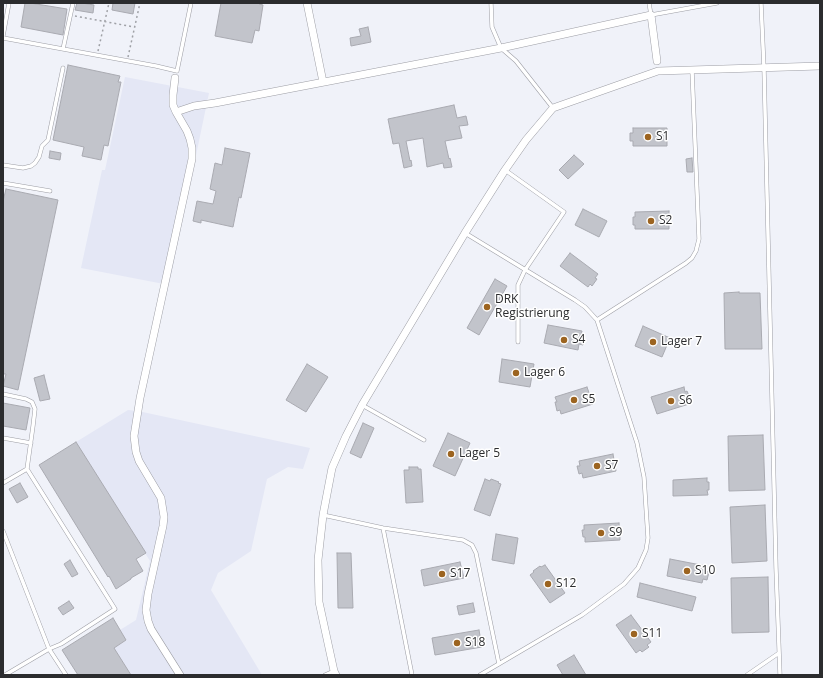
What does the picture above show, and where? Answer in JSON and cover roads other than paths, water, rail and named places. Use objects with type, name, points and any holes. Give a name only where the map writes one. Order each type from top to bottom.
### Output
[{"type":"street","points":[[307,3],[323,82]]},
{"type":"street","points":[[176,112],[194,106],[501,48],[651,15],[657,62]]},
{"type":"street","points":[[335,673],[319,602],[318,560],[323,515],[332,468],[362,405],[465,233],[526,140],[553,108],[658,71],[820,66]]},
{"type":"street","points":[[176,74],[173,105],[190,139],[192,159],[145,375],[134,436],[136,452],[161,498],[164,517],[148,594],[146,610],[148,621],[154,634],[180,675]]},
{"type":"lane","points":[[9,3],[3,37],[128,61],[176,74],[191,3]]},
{"type":"lane","points":[[63,49],[73,3]]},
{"type":"lane","points":[[491,3],[492,27],[501,48],[516,61],[553,108]]},
{"type":"lane","points":[[649,3],[651,15],[717,3]]},
{"type":"lane","points":[[761,3],[780,675]]},
{"type":"lane","points":[[657,62],[658,71]]},
{"type":"lane","points":[[3,165],[23,168],[36,163],[42,146],[48,140],[63,68]]},
{"type":"lane","points":[[597,320],[686,263],[692,258],[696,251],[699,239],[692,70]]},
{"type":"lane","points":[[505,170],[564,212],[525,270],[518,285],[518,342]]},
{"type":"lane","points":[[3,182],[50,191]]},
{"type":"lane","points":[[465,233],[586,307],[597,320],[637,443],[644,477],[648,538],[646,550],[638,568],[624,584],[582,615],[480,675]]},
{"type":"lane","points":[[3,394],[26,399],[32,402],[35,409],[27,469],[115,609],[61,644],[49,649],[6,675]]},
{"type":"lane","points":[[362,405],[424,440]]},
{"type":"lane","points":[[3,438],[31,443]]},
{"type":"lane","points":[[3,483],[27,469]]},
{"type":"lane","points":[[323,515],[383,528],[463,540],[472,545],[476,553],[499,664]]},
{"type":"lane","points":[[383,528],[412,675]]},
{"type":"lane","points":[[3,531],[49,649],[66,675]]},
{"type":"lane","points":[[747,675],[779,653]]},
{"type":"lane","points":[[325,675],[335,673]]},
{"type":"place","name":"S1","points":[[648,137]]},
{"type":"place","name":"S2","points":[[651,221]]},
{"type":"place","name":"DRK Registrierung","points":[[487,307]]},
{"type":"place","name":"S4","points":[[564,340]]},
{"type":"place","name":"Lager 7","points":[[653,342]]},
{"type":"place","name":"Lager 6","points":[[516,373]]},
{"type":"place","name":"S5","points":[[574,400]]},
{"type":"place","name":"S6","points":[[671,401]]},
{"type":"place","name":"Lager 5","points":[[451,454]]},
{"type":"place","name":"S7","points":[[597,466]]},
{"type":"place","name":"S9","points":[[601,533]]},
{"type":"place","name":"S10","points":[[687,571]]},
{"type":"place","name":"S17","points":[[442,574]]},
{"type":"place","name":"S12","points":[[548,584]]},
{"type":"place","name":"S11","points":[[634,634]]},
{"type":"place","name":"S18","points":[[457,643]]}]
